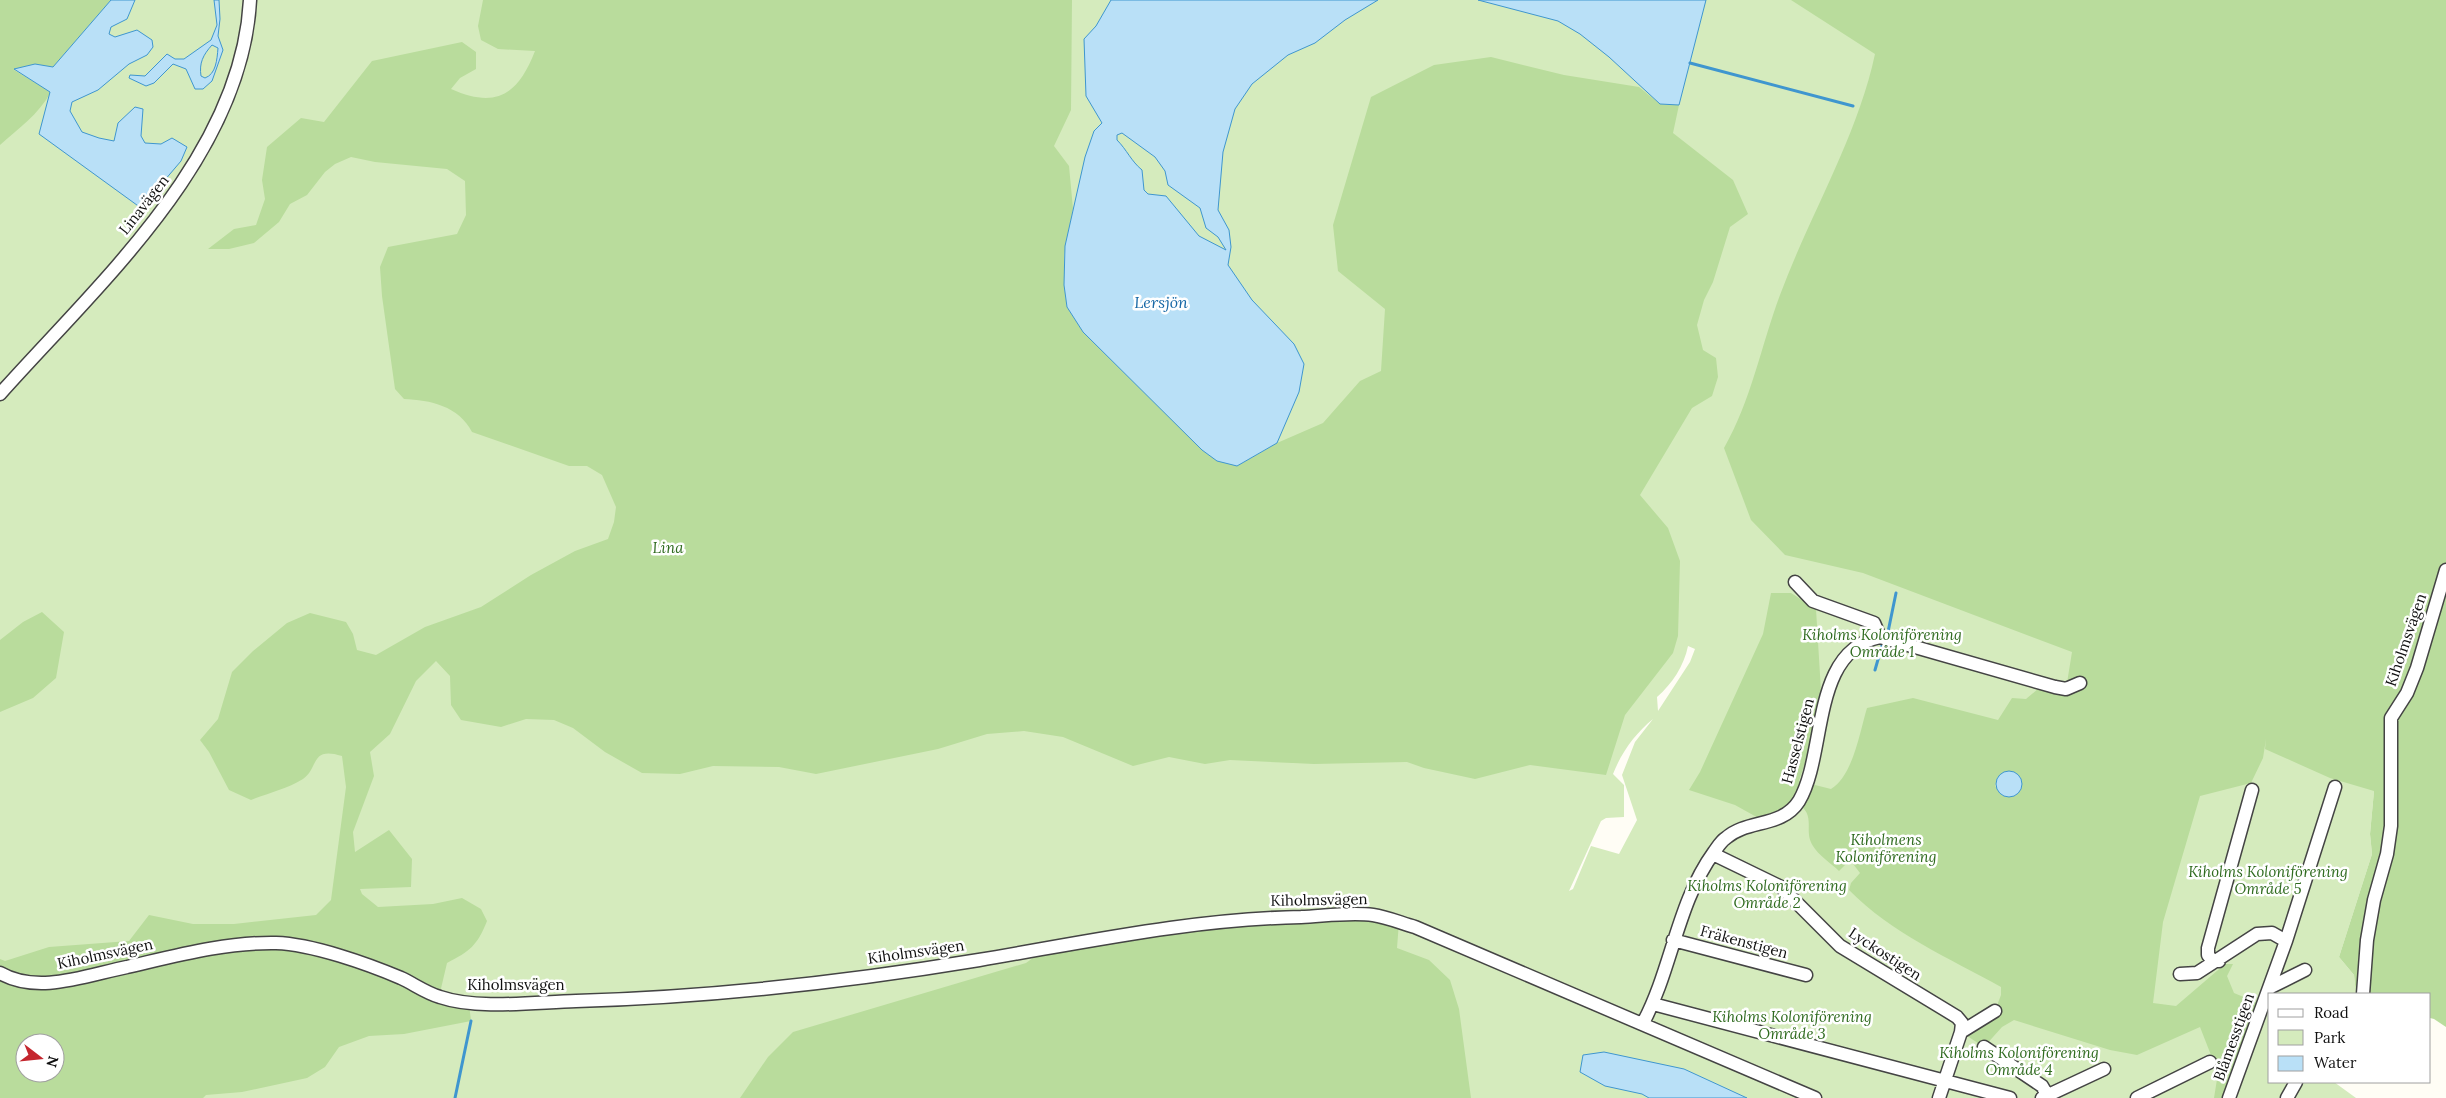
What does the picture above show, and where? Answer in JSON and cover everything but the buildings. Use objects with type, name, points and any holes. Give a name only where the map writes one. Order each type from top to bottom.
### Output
[{"type":"street","name":"Linavägen","points":[[0,394],[151,226],[181,186],[204,144],[236,76],[247,30],[250,0]]},
{"type":"street","name":"Kiholmsvägen","points":[[2363,993],[2367,940],[2374,900],[2388,854],[2391,826],[2391,718],[2407,693],[2417,668],[2446,570]]},
{"type":"street","points":[[1795,582],[1812,601],[1874,623],[1880,637],[2066,689],[2080,683]]},
{"type":"street","name":"Hasselstigen","points":[[1643,1023],[1653,1004],[1673,940],[1690,897],[1713,854],[1726,837],[1741,830],[1773,821],[1788,813],[1799,801],[1809,774],[1828,692],[1839,666],[1859,645],[1880,637]]},
{"type":"street","name":"Blåmesstigen","points":[[2229,1098],[2286,941],[2335,788]]},
{"type":"street","points":[[2219,961],[2212,960],[2208,955],[2208,948],[2252,790]]},
{"type":"street","name":"Lyckostigen","points":[[1713,854],[1781,887],[1840,946],[1957,1017],[1962,1024],[1960,1032]]},
{"type":"street","name":"Kiholmsvägen","points":[[0,973],[7,977],[38,984],[74,979],[186,954],[242,944],[280,943],[329,954],[367,966],[401,979],[439,997],[469,1004],[664,997],[816,983],[977,960],[1116,935],[1247,918],[1373,915],[1414,927],[1531,978],[1643,1023],[1815,1098]]},
{"type":"street","points":[[2180,974],[2197,973],[2219,961],[2257,934],[2272,933],[2286,941]]},
{"type":"street","name":"Fräkenstigen","points":[[1673,940],[1806,975]]},
{"type":"street","name":"Blåmesstigen","points":[[2269,988],[2305,970]]},
{"type":"street","points":[[1653,1004],[2010,1098]]},
{"type":"street","points":[[1939,1098],[1960,1032],[1995,1011]]},
{"type":"street","points":[[1984,1047],[2042,1086],[2046,1097],[2104,1069]]},
{"type":"street","points":[[2137,1098],[2210,1062]]},
{"type":"street","points":[[2286,1098],[2295,1083]]},
{"type":"green space","name":"Lina","points":[[0,0],[2446,0],[2446,550],[2374,791],[2370,834],[2372,854],[2339,957],[2354,975],[2356,993],[2268,993],[2268,1083],[2335,1083],[2356,1098],[0,1098]],"holes":[[[1688,646],[1695,649],[1690,662],[1658,711],[1657,697],[1677,674],[1684,661]],[[1653,719],[1635,742],[1622,775],[1637,820],[1619,854],[1591,846],[1573,889],[1569,891],[1601,821],[1606,818],[1624,817],[1624,785],[1613,774],[1625,750],[1635,736]]]},
{"type":"green space","points":[[0,0],[111,0],[53,67],[35,64],[14,70],[51,92],[34,114],[0,145]]},
{"type":"green space","points":[[483,0],[1072,0],[1071,110],[1054,146],[1069,166],[1073,209],[1064,256],[1064,285],[1067,307],[1083,332],[1237,466],[1277,443],[1323,423],[1360,381],[1381,371],[1385,309],[1338,271],[1333,225],[1371,97],[1434,65],[1491,57],[1564,75],[1639,87],[1660,104],[1679,105],[1673,133],[1733,180],[1748,214],[1730,227],[1697,325],[1703,350],[1716,358],[1718,377],[1712,396],[1692,408],[1640,495],[1668,528],[1680,561],[1678,636],[1673,653],[1625,715],[1606,775],[1530,765],[1475,779],[1424,768],[1407,762],[1314,764],[1230,760],[1205,764],[1169,757],[1133,766],[1063,737],[1024,731],[987,734],[938,749],[816,774],[779,767],[713,766],[680,774],[642,773],[605,752],[573,728],[554,720],[526,719],[501,727],[461,720],[451,705],[450,676],[436,661],[416,681],[390,734],[370,752],[374,776],[353,832],[355,852],[389,830],[412,859],[411,887],[360,889],[362,894],[378,907],[433,904],[462,898],[481,909],[487,921],[480,936],[472,947],[447,963],[439,997],[469,1004],[471,1021],[404,1034],[369,1036],[339,1047],[325,1067],[307,1078],[242,1092],[206,1095],[203,1098],[0,1098],[0,959],[5,961],[49,947],[129,941],[149,915],[193,924],[234,924],[316,915],[331,900],[346,787],[342,756],[325,754],[320,756],[303,779],[251,800],[229,790],[209,752],[200,740],[218,719],[232,672],[253,651],[287,623],[310,613],[346,622],[353,634],[357,650],[376,655],[425,627],[481,607],[531,575],[575,551],[608,539],[614,522],[616,507],[602,475],[587,466],[569,466],[472,432],[460,416],[452,410],[434,403],[404,399],[395,389],[382,296],[380,267],[388,247],[457,234],[466,215],[465,181],[447,169],[375,162],[351,157],[335,164],[325,172],[307,195],[290,204],[279,222],[254,243],[229,249],[208,249],[234,229],[256,225],[265,199],[262,180],[267,147],[301,118],[324,122],[372,61],[462,42],[476,52],[476,69],[460,78],[451,89],[481,98],[503,94],[513,88],[521,78],[535,51],[498,49],[481,40],[478,26]]},
{"type":"green space","name":"Kiholmens Koloniförening","points":[[1791,0],[2446,0],[2446,1027],[2431,1018],[2431,993],[2356,993],[2354,975],[2339,957],[2372,854],[2370,834],[2374,791],[2330,778],[2265,749],[2266,739],[2263,758],[2251,783],[2200,796],[2163,922],[2153,1003],[2176,1006],[2225,964],[2233,964],[2227,976],[2234,993],[2258,1003],[2226,1098],[2214,1098],[2218,1073],[2200,1027],[2137,1055],[2110,1050],[2014,1020],[2002,1027],[1984,1047],[1961,1032],[1995,1011],[2001,995],[2001,987],[1921,944],[1865,905],[1849,890],[1851,883],[1860,873],[1850,860],[1839,871],[1818,853],[1810,840],[1808,817],[1802,806],[1794,801],[1787,808],[1762,820],[1735,805],[1689,790],[1700,772],[1763,634],[1771,593],[1791,593],[1816,609],[1821,691],[1810,748],[1799,781],[1831,789],[1839,783],[1855,752],[1867,708],[1913,698],[1998,720],[2012,698],[2026,699],[2038,689],[2066,689],[2072,652],[1863,573],[1785,555],[1751,520],[1724,448],[1749,392],[1780,295],[1845,146],[1867,85],[1875,54]],"holes":[[[2016,773],[2021,780],[2016,795],[2007,797],[1995,786],[1997,778]]]},
{"type":"green space","points":[[42,612],[64,632],[56,678],[33,698],[0,712],[0,640],[23,622]]},
{"type":"green space","points":[[1373,915],[1399,922],[1397,948],[1429,960],[1450,980],[1459,1009],[1471,1098],[740,1098],[768,1057],[793,1032],[1026,963],[1048,947],[1116,935]]},
{"type":"water","points":[[111,0],[135,0],[127,19],[111,27],[109,34],[115,37],[137,30],[152,40],[153,47],[147,55],[129,64],[98,90],[72,102],[70,111],[82,132],[114,141],[118,123],[135,107],[143,109],[141,136],[145,143],[161,144],[172,138],[187,147],[181,161],[141,208],[39,134],[50,92],[14,69],[35,64],[53,67]]},
{"type":"water","points":[[214,0],[219,0],[220,19],[218,36],[223,50],[212,81],[203,89],[195,89],[186,69],[173,64],[154,83],[146,86],[129,78],[130,75],[145,76],[167,54],[175,59],[184,59],[211,40],[217,25]],"holes":[[[212,45],[218,48],[214,70],[205,78],[201,76],[201,63],[204,56]]]},
{"type":"water","name":"Lersjön","points":[[1111,0],[1378,0],[1345,20],[1315,43],[1288,55],[1252,84],[1235,109],[1223,152],[1218,210],[1229,230],[1231,247],[1228,265],[1252,300],[1294,344],[1304,364],[1299,392],[1277,443],[1237,466],[1217,461],[1202,450],[1083,332],[1067,307],[1064,285],[1065,246],[1085,157],[1094,131],[1102,123],[1086,96],[1084,39],[1096,26]],"holes":[[[1122,133],[1155,157],[1165,171],[1168,185],[1200,208],[1206,228],[1218,237],[1226,250],[1199,236],[1166,196],[1148,194],[1144,190],[1142,170],[1117,140],[1117,135]]]},
{"type":"water","points":[[1478,0],[1706,0],[1679,105],[1660,104],[1609,57],[1580,34],[1558,21]]},
{"type":"water","points":[[2009,771],[2018,775],[2022,784],[2018,793],[2009,797],[2000,793],[1996,784],[2000,775]]},
{"type":"water","points":[[1604,1052],[1684,1069],[1747,1098],[1649,1098],[1642,1094],[1605,1086],[1580,1072],[1583,1055]]},
{"type":"waterway","points":[[1690,63],[1853,106]]},
{"type":"waterway","points":[[1888,632],[1896,593]]},
{"type":"waterway","points":[[1875,670],[1883,642]]},
{"type":"waterway","points":[[455,1098],[471,1021]]},
{"type":"park label","name":"Kiholms Koloniförening Område 1","points":[[1882,644]]},
{"type":"park label","name":"Kiholms Koloniförening Område 5","points":[[2268,880]]},
{"type":"park label","name":"Kiholms Koloniförening Område 2","points":[[1767,894]]},
{"type":"park label","name":"Kiholms Koloniförening Område 3","points":[[1792,1026]]},
{"type":"park label","name":"Kiholms Koloniförening Område 4","points":[[2019,1062]]}]
